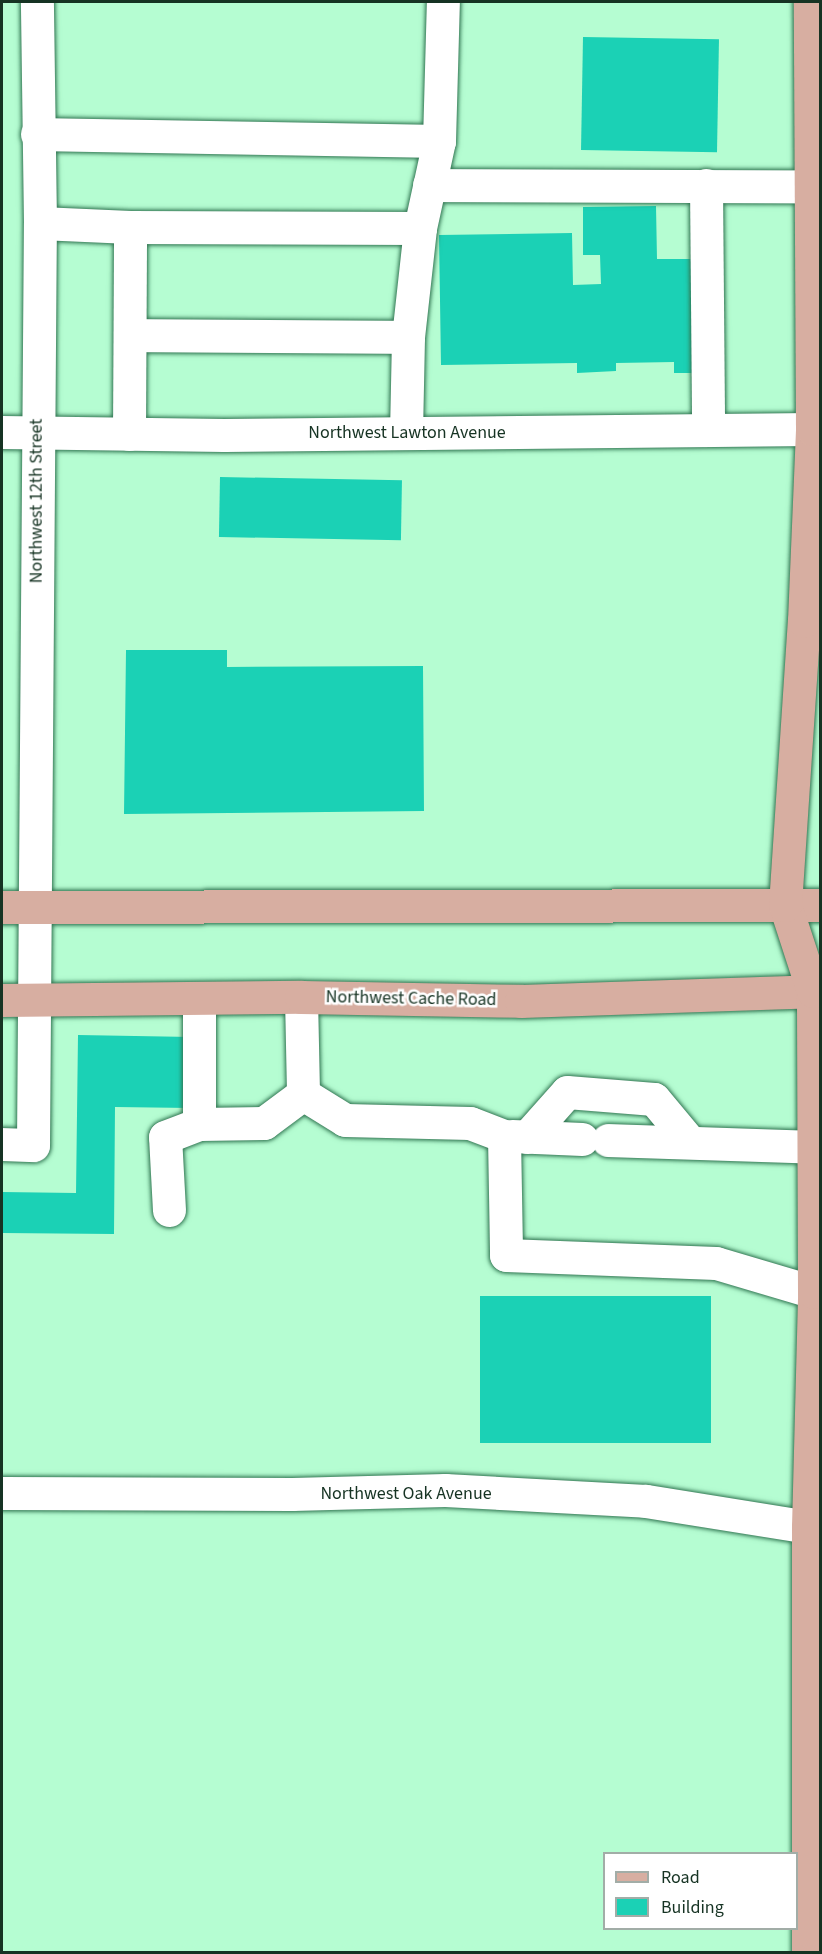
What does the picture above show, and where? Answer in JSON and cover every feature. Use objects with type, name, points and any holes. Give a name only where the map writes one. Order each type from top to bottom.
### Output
[{"type":"main road","points":[[808,1953],[808,1527],[814,1292],[817,991],[785,905],[804,621],[812,429],[810,2]]},
{"type":"main road","points":[[2,907],[820,905]]},
{"type":"main road","name":"Northwest Cache Road","points":[[2,1000],[301,997],[521,1001],[817,991]]},
{"type":"street","name":"Northwest 12th Street","points":[[2,1144],[33,1145],[36,1000],[37,432],[40,223],[37,2]]},
{"type":"street","points":[[406,433],[408,337],[420,228],[439,141],[443,2]]},
{"type":"street","points":[[37,134],[439,141]]},
{"type":"street","points":[[429,185],[810,186]]},
{"type":"street","points":[[706,185],[708,430]]},
{"type":"street","points":[[40,223],[130,226],[420,228]]},
{"type":"street","points":[[129,434],[130,226]]},
{"type":"street","points":[[130,335],[408,337]]},
{"type":"street","name":"Northwest Lawton Avenue","points":[[2,432],[406,433],[812,429]]},
{"type":"street","points":[[301,997],[303,1094]]},
{"type":"street","points":[[199,998],[200,1124]]},
{"type":"street","points":[[689,1141],[654,1099],[567,1092],[515,1136],[506,1255],[716,1263],[814,1292]]},
{"type":"street","points":[[303,1094],[345,1120],[470,1123],[515,1136],[814,1147]]},
{"type":"street","points":[[169,1210],[165,1137],[200,1124],[264,1123],[303,1094]]},
{"type":"street","name":"Northwest Oak Avenue","points":[[2,1493],[292,1494],[445,1490],[646,1501],[808,1527]]},
{"type":"building","points":[[583,37],[719,39],[717,152],[581,150]]},
{"type":"building","points":[[656,206],[657,259],[693,259],[704,373],[674,373],[674,362],[616,363],[616,371],[577,373],[577,363],[441,365],[439,235],[572,233],[573,285],[601,284],[600,255],[583,255],[583,207]]},
{"type":"building","points":[[220,477],[402,480],[401,540],[219,537]]},
{"type":"building","points":[[126,650],[227,650],[227,667],[423,666],[424,811],[124,814]]},
{"type":"building","points":[[78,1035],[192,1037],[191,1108],[115,1107],[114,1234],[2,1233],[2,1192],[76,1193]]},
{"type":"building","points":[[480,1296],[711,1296],[711,1443],[480,1443]]}]
